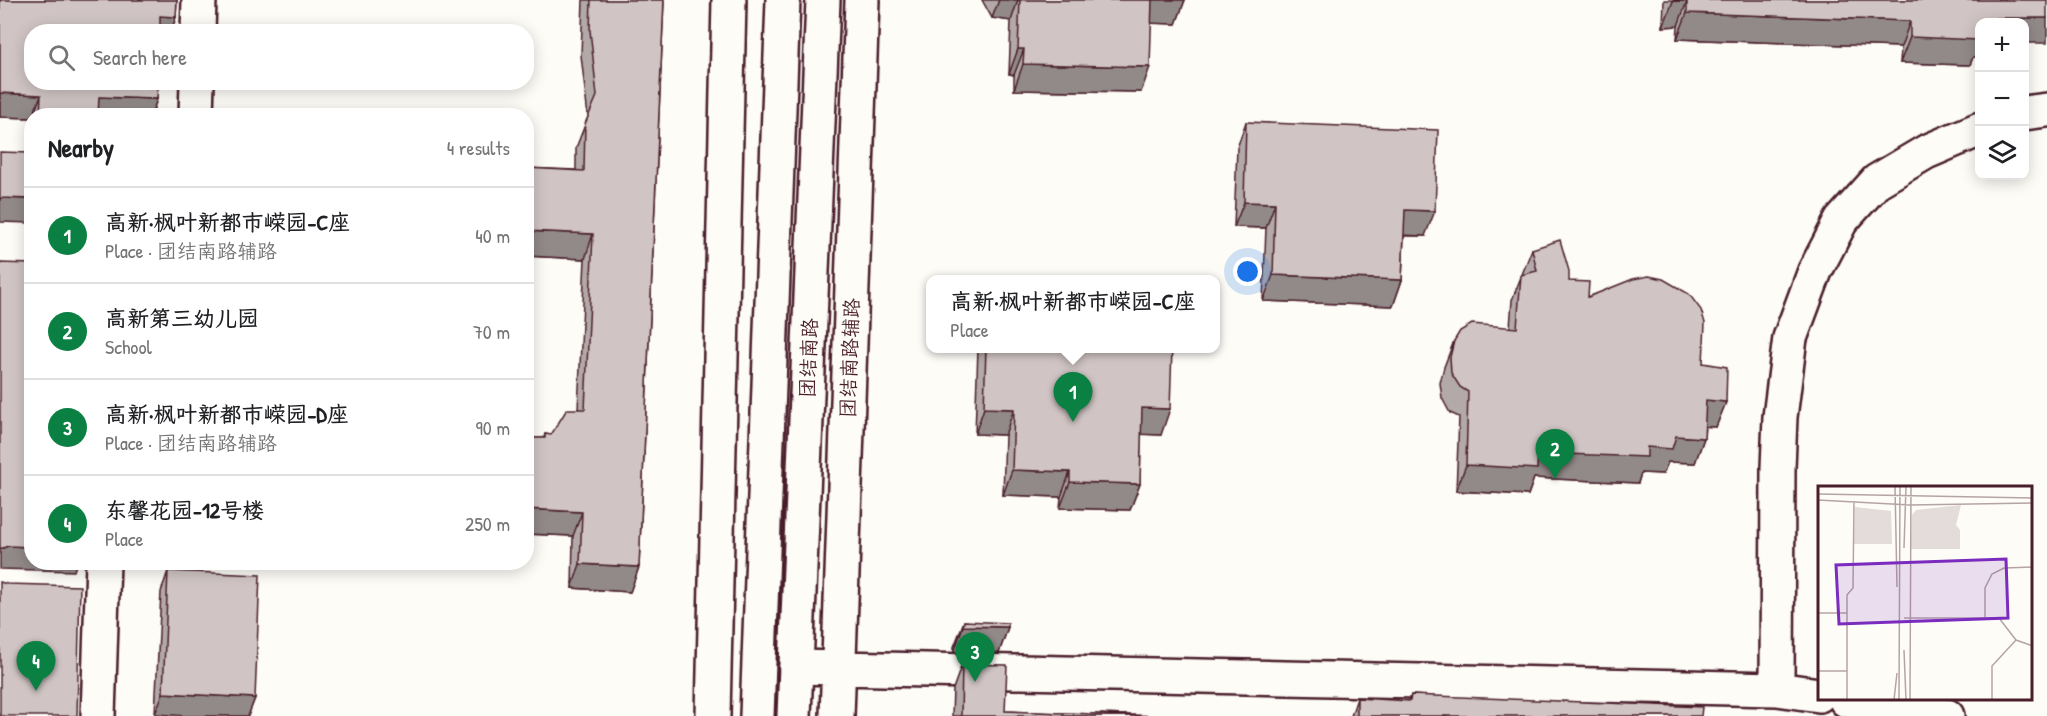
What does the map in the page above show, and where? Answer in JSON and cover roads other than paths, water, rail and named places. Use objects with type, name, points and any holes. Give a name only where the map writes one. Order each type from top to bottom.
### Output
[{"type":"street","points":[[198,24],[199,0]]},
{"type":"street","points":[[713,716],[729,0]]},
{"type":"street","name":"团结南路","points":[[757,716],[783,0]]},
{"type":"street","name":"团结南路","points":[[794,716],[823,0]]},
{"type":"street","name":"团结南路辅路","points":[[837,716],[862,0]]},
{"type":"street","points":[[196,108],[197,90]]},
{"type":"street","points":[[2029,112],[2047,110]]},
{"type":"street","points":[[1777,689],[1778,468],[1780,417],[1790,338],[1815,271],[1841,221],[1848,213],[1877,181],[1926,152],[1975,131]]},
{"type":"street","points":[[68,590],[103,577],[98,716]]},
{"type":"street","points":[[796,666],[1777,689],[1818,695]]},
{"type":"street","points":[[1858,701],[1947,716]]},
{"type":"place","name":"高新·枫叶新都市嵘园-C座","points":[[1073,422]]},
{"type":"place","name":"高新第三幼儿园","points":[[1555,479]]},
{"type":"place","name":"高新·枫叶新都市嵘园-D座","points":[[975,682]]},
{"type":"place","name":"东馨花园-12号楼","points":[[36,691]]}]
